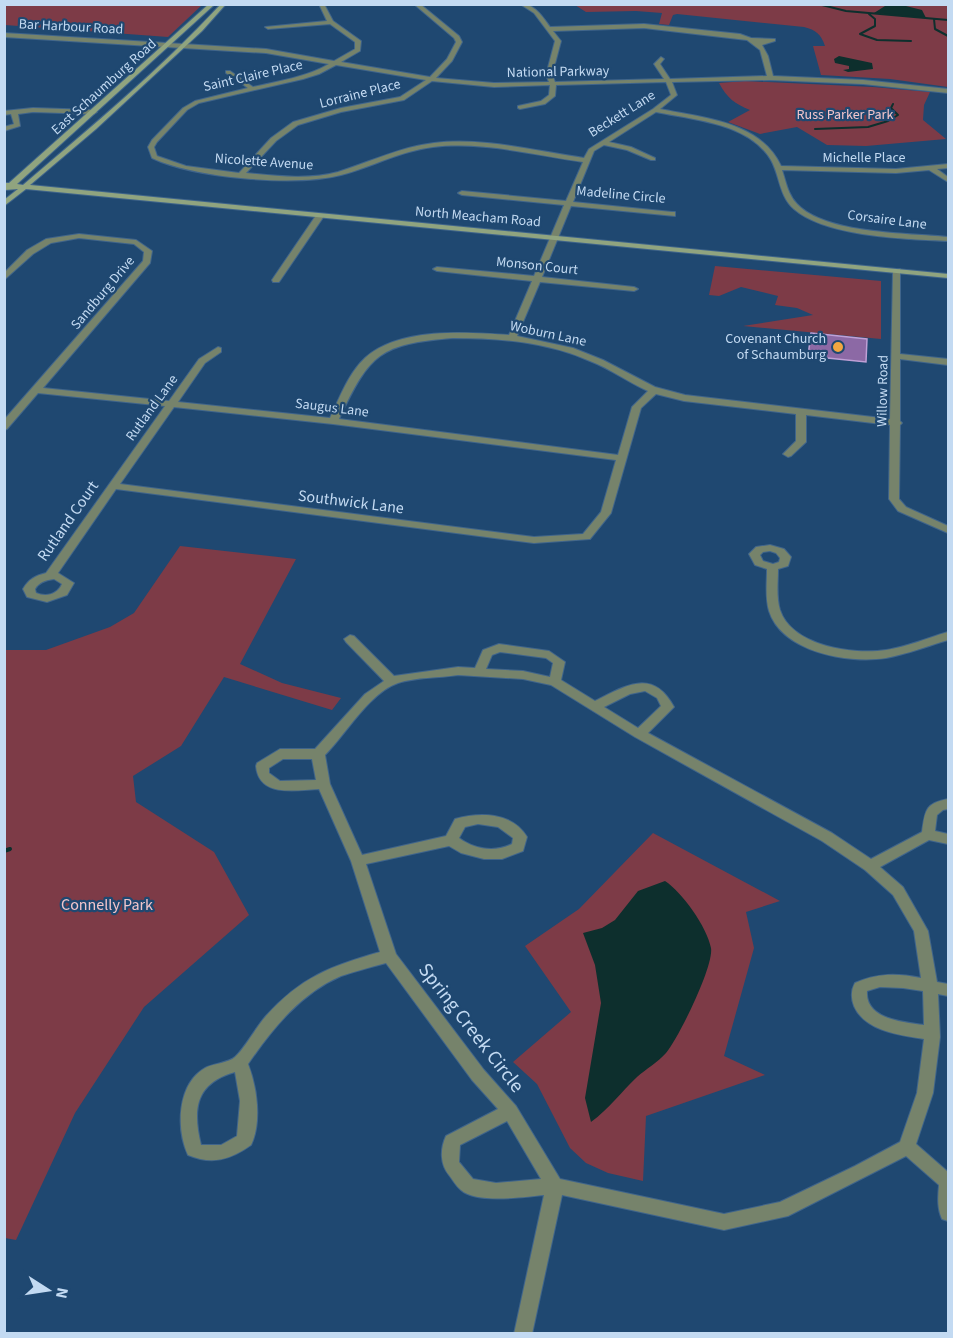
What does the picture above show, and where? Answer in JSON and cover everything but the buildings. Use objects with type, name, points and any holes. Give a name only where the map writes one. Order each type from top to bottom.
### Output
[{"type":"main road","name":"East Schaumburg Road","points":[[6,189],[171,44],[213,4]]},
{"type":"main road","name":"East Schaumburg Road","points":[[4,204],[94,128],[184,45],[224,4]]},
{"type":"main road","name":"North Meacham Road","points":[[6,189],[23,187],[318,219]]},
{"type":"main road","name":"North Meacham Road","points":[[6,189],[16,194],[554,241],[898,275],[948,283]]},
{"type":"main road","name":"North Meacham Road","points":[[898,275],[948,276]]},
{"type":"street","name":"Saint Claire Place","points":[[154,157],[150,147],[185,109],[211,97],[301,78],[358,50],[358,41],[331,22],[321,4]]},
{"type":"street","name":"Lorraine Place","points":[[242,174],[283,131],[292,125],[316,117],[402,99],[450,62],[459,42],[451,31],[416,4]]},
{"type":"street","points":[[520,107],[543,103],[552,96],[553,85],[549,75],[558,41],[536,12],[522,4]]},
{"type":"street","points":[[268,27],[331,22]]},
{"type":"street","points":[[550,29],[644,26],[773,40],[760,44]]},
{"type":"street","name":"Bar Harbour Road","points":[[4,34],[171,44]]},
{"type":"street","points":[[753,39],[760,44],[765,54],[770,78]]},
{"type":"street","name":"National Parkway","points":[[171,44],[266,51],[430,79],[494,85],[770,78],[863,82],[948,91]]},
{"type":"street","points":[[661,59],[657,64],[668,80]]},
{"type":"street","points":[[228,72],[251,88]]},
{"type":"street","name":"Beckett Lane","points":[[512,339],[591,150],[655,110],[674,95],[668,80]]},
{"type":"street","points":[[4,113],[33,110],[94,112]]},
{"type":"street","name":"Corsaire Lane","points":[[655,110],[722,125],[747,134],[769,149],[779,168],[789,198],[797,208],[817,219],[851,229],[948,239]]},
{"type":"street","points":[[4,129],[18,125],[14,112]]},
{"type":"street","points":[[602,142],[629,148],[653,159]]},
{"type":"street","name":"Nicolette Avenue","points":[[154,157],[163,163],[189,169],[292,178],[333,177],[397,152],[439,145],[498,148],[585,160]]},
{"type":"street","name":"Michelle Place","points":[[779,168],[876,172],[948,166]]},
{"type":"street","points":[[931,168],[948,180]]},
{"type":"street","name":"Madeline Circle","points":[[462,193],[672,214]]},
{"type":"street","points":[[276,280],[318,219]]},
{"type":"street","name":"Sandburg Drive","points":[[4,278],[30,252],[49,240],[79,236],[136,242],[148,251],[147,261],[39,390],[4,427]]},
{"type":"street","name":"Monson Court","points":[[437,270],[634,289]]},
{"type":"street","name":"Willow Road","points":[[898,275],[894,499],[902,509],[948,530]]},
{"type":"street","name":"Woburn Lane","points":[[333,421],[363,366],[377,353],[403,341],[432,336],[512,339],[555,347],[591,357],[655,390],[684,398],[897,423]]},
{"type":"street","name":"Rutland Lane","points":[[113,486],[202,361],[218,350]]},
{"type":"street","points":[[898,356],[948,362]]},
{"type":"street","name":"Saugus Lane","points":[[39,390],[333,421],[621,458]]},
{"type":"street","points":[[621,458],[637,407],[655,390]]},
{"type":"street","points":[[788,454],[801,442],[801,411]]},
{"type":"street","name":"Southwick Lane","points":[[113,486],[534,540],[586,537],[606,513],[621,458]]},
{"type":"street","name":"Rutland Court","points":[[50,576],[113,486]]},
{"type":"street","points":[[773,567],[774,609],[781,624],[801,641],[840,653],[877,654],[948,636]]},
{"type":"street","points":[[350,639],[391,681]]},
{"type":"street","points":[[479,672],[487,653],[500,648],[549,655],[559,663],[555,682]]},
{"type":"street","points":[[323,784],[277,786],[262,775],[262,766],[280,754],[318,754],[337,738],[354,712],[391,681],[458,671],[523,675],[555,682],[639,734],[827,837],[870,866],[898,891],[921,931],[930,988],[932,1033],[925,1093],[907,1147],[782,1210],[724,1222],[555,1186],[496,1191],[468,1186],[450,1164],[452,1141],[510,1112]]},
{"type":"street","points":[[597,706],[633,687],[650,686],[664,696],[668,707],[639,734]]},
{"type":"street","name":"Spring Creek Circle","points":[[318,754],[323,784],[358,861],[390,956],[478,1075],[510,1112],[555,1186]]},
{"type":"street","points":[[928,835],[931,813],[939,806],[948,804]]},
{"type":"street","points":[[870,866],[928,835],[948,839]]},
{"type":"street","points":[[358,861],[451,840]]},
{"type":"street","points":[[240,1064],[246,1079],[249,1116],[245,1140],[229,1151],[218,1154],[204,1154],[194,1150],[188,1115],[193,1094],[205,1077],[240,1064],[259,1034],[308,988],[336,972],[390,956]]},
{"type":"street","points":[[932,1033],[871,1019],[861,1010],[857,998],[860,987],[869,982],[882,980],[948,990]]},
{"type":"street","points":[[907,1147],[948,1183],[946,1199],[948,1213]]},
{"type":"street","points":[[523,1334],[555,1186]]},
{"type":"green space","points":[[4,5],[202,5],[168,37],[5,25]]},
{"type":"green space","points":[[575,5],[948,5],[948,87],[890,79],[821,75],[813,46],[825,46],[818,33],[804,27],[677,14],[673,15],[669,25],[659,24],[662,13],[586,12]]},
{"type":"green space","name":"Russ Parker Park","points":[[745,81],[930,92],[924,105],[923,120],[946,139],[866,146],[827,145],[797,127],[760,134],[728,122],[750,110],[732,100],[719,83]]},
{"type":"green space","points":[[715,266],[881,281],[881,339],[743,326],[813,315],[797,308],[775,305],[778,296],[741,287],[719,296],[709,295]]},
{"type":"green space","name":"Connelly Park","points":[[180,546],[296,559],[240,664],[282,683],[341,698],[332,710],[224,677],[181,746],[133,776],[136,802],[214,852],[249,915],[144,1007],[75,1113],[16,1240],[5,1238],[5,650],[46,650],[110,627],[134,613]]},
{"type":"green space","points":[[653,833],[780,901],[746,912],[754,948],[724,1056],[765,1075],[646,1116],[643,1181],[608,1173],[586,1163],[570,1148],[537,1084],[513,1062],[571,1012],[525,946],[579,909]]},
{"type":"shaded area","points":[[902,5],[922,10],[926,18],[874,13],[885,6]]},
{"type":"shaded area","points":[[839,56],[872,63],[873,69],[848,72],[843,70],[849,69],[849,66],[835,63],[834,59]]},
{"type":"shaded area","points":[[665,881],[686,901],[705,930],[711,948],[707,970],[686,1018],[666,1053],[637,1077],[591,1122],[585,1098],[601,1003],[595,965],[583,933],[602,928],[615,920],[638,891]]},
{"type":"waterway","points":[[818,4],[846,11],[948,20]]},
{"type":"waterway","points":[[869,14],[875,19],[875,26],[860,34],[877,40],[911,41]]},
{"type":"waterway","points":[[934,19],[935,29],[948,36]]},
{"type":"waterway","points":[[815,129],[868,127],[888,121],[898,115],[891,108],[893,104]]},
{"type":"waterway","points":[[4,851],[10,849]]},
{"type":"place","name":"Covenant Church of Schaumburg","points":[[838,347]]}]
